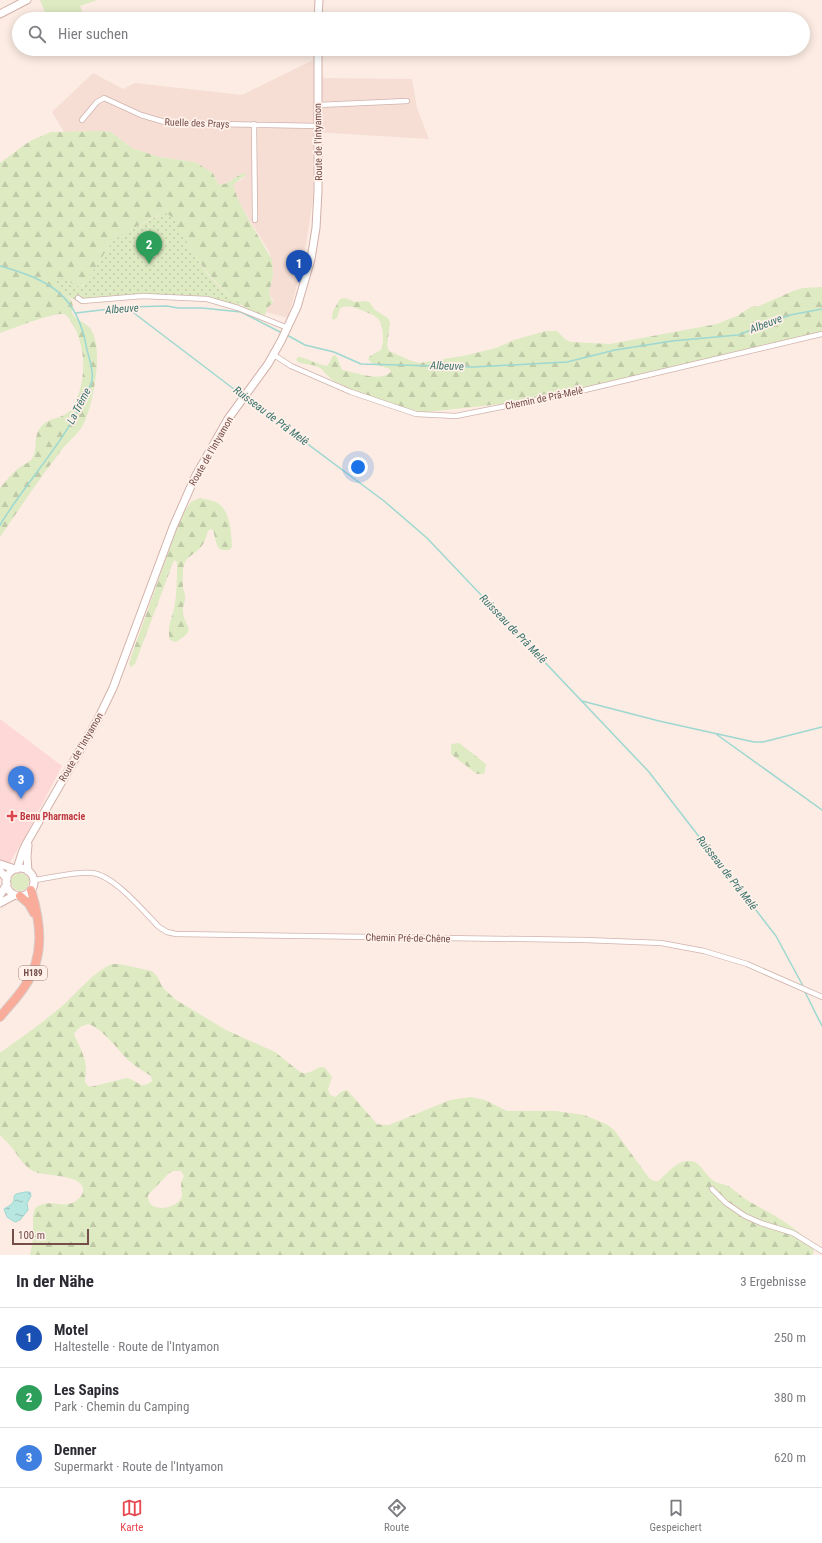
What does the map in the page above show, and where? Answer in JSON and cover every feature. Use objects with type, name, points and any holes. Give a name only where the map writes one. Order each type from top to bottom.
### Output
[{"type":"highway","name":"H189","points":[[0,1017],[26,985],[35,967],[40,943],[31,890]]},
{"type":"highway","name":"H189","points":[[18,895],[29,904],[37,919]]},
{"type":"main road","points":[[0,14],[27,0]]},
{"type":"main road","points":[[318,12],[319,0]]},
{"type":"main road","name":"Route de l'Intyamon","points":[[16,869],[30,838],[98,719],[113,688],[186,495],[214,441],[274,355],[296,311],[311,260],[315,236],[318,191],[318,56]]},
{"type":"main road","name":"Route de l'Intyamon","points":[[28,871],[27,852],[30,838]]},
{"type":"main road","points":[[0,864],[16,869],[23,868],[32,875],[34,880],[33,886],[27,894],[18,895],[0,903]]},
{"type":"main road","points":[[0,895],[10,873],[16,869]]},
{"type":"main road","points":[[0,871],[7,882],[9,889],[18,895]]},
{"type":"street","name":"Ruelle des Prays","points":[[82,120],[97,102],[104,98],[141,115],[168,123],[318,126]]},
{"type":"street","points":[[318,105],[408,101]]},
{"type":"street","points":[[254,124],[255,220]]},
{"type":"street","points":[[78,298],[82,301],[143,296],[207,299],[238,308],[288,329]]},
{"type":"street","name":"Chemin de Prâ-Melê","points":[[274,355],[291,366],[351,392],[416,414],[456,416],[576,392],[822,334]]},
{"type":"street","name":"Chemin Pré-de-Chêne","points":[[34,880],[84,873],[102,875],[117,885],[159,927],[167,932],[176,934],[585,940],[661,943],[728,957],[757,967],[822,997]]},
{"type":"street","points":[[712,1189],[726,1203],[745,1216],[761,1223],[789,1231],[822,1251]]},
{"type":"shaded area","points":[[313,60],[324,78],[412,79],[417,108],[429,139],[313,132],[313,199],[303,264],[288,318],[266,312],[273,300],[269,294],[273,275],[270,253],[241,206],[233,186],[235,183],[244,178],[243,173],[222,185],[218,184],[215,176],[195,162],[159,157],[132,148],[111,132],[64,132],[52,112],[93,73],[123,89],[135,83],[242,95]]},
{"type":"shaded area","points":[[0,719],[62,766],[24,839],[0,879]]},
{"type":"green space","points":[[40,0],[97,0],[80,6],[82,12],[45,12]]},
{"type":"green space","points":[[51,132],[111,132],[132,148],[159,157],[195,162],[213,173],[218,184],[225,184],[245,173],[246,175],[233,186],[241,206],[272,260],[273,275],[269,294],[273,303],[267,308],[265,315],[255,312],[233,298],[202,266],[177,224],[167,214],[158,215],[113,241],[85,283],[80,287],[76,285],[65,295],[72,301],[73,314],[77,319],[90,328],[97,348],[96,377],[86,418],[82,427],[62,449],[47,469],[0,537],[0,488],[14,472],[32,459],[38,431],[43,424],[69,412],[72,408],[77,398],[83,377],[83,354],[77,333],[69,318],[64,314],[43,318],[0,333],[0,163],[30,141]]},
{"type":"green space","points":[[163,213],[174,218],[187,243],[205,271],[218,286],[241,304],[235,308],[199,300],[145,298],[95,303],[77,301],[65,295],[58,289],[56,281],[61,278],[80,287],[83,286],[113,241],[121,235]]},
{"type":"green space","points":[[822,287],[822,333],[790,344],[765,344],[705,364],[588,392],[581,393],[563,389],[532,399],[510,403],[427,412],[416,411],[355,391],[334,381],[318,367],[301,363],[296,360],[298,357],[327,366],[332,357],[335,355],[342,370],[373,377],[385,376],[390,373],[390,369],[372,363],[368,359],[370,356],[381,350],[382,346],[382,329],[380,321],[377,318],[358,309],[345,307],[340,308],[337,318],[333,320],[333,311],[340,299],[345,298],[355,302],[369,302],[375,310],[388,318],[390,323],[387,345],[389,351],[419,363],[463,356],[496,348],[514,340],[546,331],[557,331],[566,340],[571,342],[610,344],[717,324],[737,316],[751,307],[759,306],[793,291],[803,288]]},
{"type":"green space","points":[[200,498],[216,502],[224,509],[230,524],[232,547],[229,550],[221,550],[217,545],[213,530],[211,529],[208,531],[202,546],[186,560],[183,572],[183,588],[185,598],[183,610],[189,631],[176,642],[172,641],[169,636],[176,592],[177,562],[174,560],[135,664],[131,667],[129,664],[131,657],[174,536],[184,512],[191,502]]},
{"type":"green space","points":[[459,743],[486,764],[484,774],[477,774],[451,754],[451,744]]},
{"type":"green space","points":[[20,873],[26,876],[29,882],[26,888],[20,891],[14,888],[11,882],[14,876]]},
{"type":"green space","points":[[113,964],[119,964],[152,971],[157,976],[163,988],[176,1000],[226,1030],[275,1052],[300,1072],[306,1073],[321,1067],[325,1068],[332,1077],[328,1089],[330,1095],[335,1097],[343,1091],[348,1091],[377,1124],[389,1125],[450,1100],[471,1097],[485,1100],[507,1111],[556,1111],[584,1115],[608,1125],[614,1130],[649,1178],[654,1181],[658,1181],[679,1163],[692,1161],[699,1165],[717,1183],[730,1187],[747,1200],[796,1230],[811,1245],[814,1252],[812,1255],[30,1255],[33,1238],[33,1215],[35,1208],[40,1205],[51,1203],[71,1203],[76,1201],[83,1192],[82,1186],[78,1182],[63,1177],[38,1173],[30,1169],[0,1135],[0,1053],[54,1013],[93,976]],"holes":[[[89,1024],[105,1035],[128,1060],[151,1076],[152,1081],[148,1084],[142,1085],[127,1078],[90,1087],[87,1085],[85,1081],[86,1067],[82,1051],[74,1035],[76,1030],[80,1027]],[[181,1171],[184,1176],[181,1184],[182,1195],[180,1200],[166,1208],[151,1205],[148,1195],[169,1173]]]},
{"type":"water","points":[[30,1192],[31,1196],[27,1203],[28,1210],[20,1220],[15,1222],[7,1217],[4,1209],[13,1203],[14,1196],[16,1194]]},
{"type":"waterway","name":"La Trême","points":[[0,266],[18,271],[47,284],[69,303],[77,316],[83,331],[92,373],[92,381],[90,386],[67,430],[0,525]]},
{"type":"waterway","name":"Albeuve","points":[[76,313],[126,307],[167,306],[178,308],[202,308],[241,312],[282,333]]},
{"type":"waterway","name":"Ruisseau de Prâ Melê","points":[[126,307],[243,396]]},
{"type":"waterway","name":"Albeuve","points":[[287,335],[305,345],[334,352],[361,364],[474,367],[567,362],[615,350],[672,341],[738,335],[790,315],[822,309]]},
{"type":"waterway","name":"Ruisseau de Prâ Melê","points":[[246,398],[384,501],[427,538],[649,772],[776,936],[803,986]]},
{"type":"waterway","points":[[582,701],[659,721],[754,742],[763,742],[822,727]]},
{"type":"waterway","points":[[716,734],[822,810]]},
{"type":"waterway","name":"Ruisseau de Prâ Melê","points":[[805,992],[822,1026]]},
{"type":"place","name":"Les Sapins","points":[[149,264]]},
{"type":"place","name":"Motel","points":[[299,283]]},
{"type":"place","name":"Denner","points":[[21,799]]},
{"type":"place","name":"Benu Pharmacie","points":[[12,816]]}]
